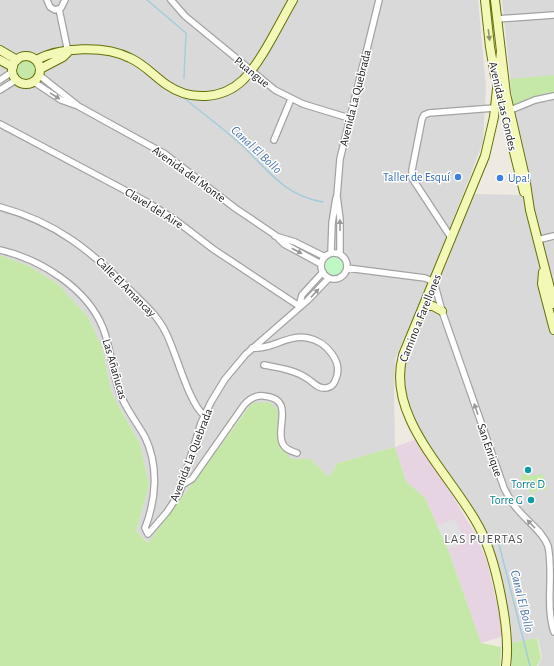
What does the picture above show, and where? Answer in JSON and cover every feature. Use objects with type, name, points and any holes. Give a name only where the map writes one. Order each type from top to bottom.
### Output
[{"type":"street","points":[[47,0],[50,8],[59,9],[64,6],[65,0]]},
{"type":"street","name":"Puangue","points":[[171,0],[185,16],[275,90],[291,99],[349,118]]},
{"type":"street","points":[[0,80],[12,69],[17,60],[27,56],[36,60],[57,51],[68,52],[96,49],[123,55],[140,63],[172,88],[198,96],[210,96],[226,91],[240,82],[251,71],[293,0]]},
{"type":"street","name":"Avenida La Quebrada","points":[[331,253],[332,223],[337,196],[340,160],[349,118],[379,0]]},
{"type":"street","name":"Avenida Las Condes","points":[[485,0],[490,47],[497,83],[507,110]]},
{"type":"street","name":"Avenida Las Condes","points":[[496,0],[507,110],[519,179],[530,210],[554,304]]},
{"type":"street","points":[[59,9],[68,52]]},
{"type":"street","points":[[497,19],[554,15]]},
{"type":"street","points":[[0,50],[17,60]]},
{"type":"street","name":"Camino a Farellones","points":[[501,51],[491,135],[485,156],[401,361],[399,383],[401,399],[414,427],[474,517],[487,545],[506,625],[508,645],[506,666]]},
{"type":"street","points":[[0,60],[12,69],[16,80],[26,84],[34,82],[40,72],[68,52]]},
{"type":"street","points":[[36,60],[40,72]]},
{"type":"street","name":"Avenida del Monte","points":[[40,72],[78,106]]},
{"type":"street","points":[[0,90],[16,80]]},
{"type":"street","name":"Avenida del Monte","points":[[34,82],[62,100],[78,106],[165,154],[235,208],[275,235],[290,248],[321,264]]},
{"type":"street","points":[[507,110],[531,101],[554,96]]},
{"type":"street","points":[[274,140],[291,99]]},
{"type":"street","points":[[452,239],[412,178],[412,170],[423,117],[431,113],[494,108]]},
{"type":"street","name":"Clavel del Aire","points":[[0,124],[147,202],[174,219],[224,256],[299,306]]},
{"type":"street","name":"Avenida La Quebrada","points":[[337,196],[340,219],[340,254]]},
{"type":"street","name":"Calle El Amancay","points":[[0,207],[38,220],[74,240],[103,263],[151,310],[166,332],[197,407],[204,415]]},
{"type":"street","name":"Avenida del Monte","points":[[275,235],[295,242],[325,256]]},
{"type":"street","points":[[537,240],[554,236]]},
{"type":"street","name":"Las Añañucas","points":[[0,250],[31,260],[55,274],[88,303],[102,327],[121,397],[132,418],[145,437],[153,465],[155,482],[151,513],[145,528],[145,532],[148,534]]},
{"type":"street","points":[[331,253],[340,254],[347,261],[345,274],[340,278],[328,278],[323,272],[321,264],[325,256],[331,253]]},
{"type":"street","points":[[347,268],[425,278],[434,282]]},
{"type":"street","name":"Avenida Las Condes","points":[[544,268],[542,284],[554,330]]},
{"type":"street","name":"Avenida La Quebrada","points":[[299,306],[302,295],[323,272]]},
{"type":"street","name":"Avenida La Quebrada","points":[[148,534],[171,507],[182,485],[204,415],[225,379],[252,348],[275,330],[299,306],[308,300],[328,278]]},
{"type":"street","name":"San Enrique","points":[[434,282],[442,311],[504,488],[516,507],[543,537],[548,547],[551,564],[552,620],[554,632]]},
{"type":"street","points":[[424,306],[433,306],[442,311]]},
{"type":"street","points":[[252,348],[263,348],[293,338],[312,339],[325,346],[332,355],[336,363],[337,377],[334,384],[327,388],[319,387],[295,372],[264,365]]},
{"type":"street","points":[[182,485],[192,479],[244,405],[256,396],[271,398],[280,405],[283,415],[281,442],[286,448],[297,453]]},
{"type":"shaded area","points":[[0,0],[478,0],[486,86],[483,142],[425,293],[395,359],[395,447],[338,463],[329,477],[310,459],[291,459],[278,441],[279,411],[252,403],[220,443],[149,543],[136,531],[149,485],[140,444],[112,394],[102,347],[88,317],[58,284],[29,266],[0,255]]},
{"type":"shaded area","points":[[502,0],[554,0],[554,666],[538,666],[542,657],[538,638],[512,643],[511,623],[497,568],[485,535],[407,412],[401,385],[405,362],[474,194],[519,195],[531,187],[513,105]]},
{"type":"shaded area","points":[[419,438],[479,541],[488,565],[504,636],[481,643],[448,549],[425,498],[406,481],[395,447]]},
{"type":"shaded area","points":[[455,519],[466,542],[448,549],[437,526]]},
{"type":"green space","points":[[26,60],[33,63],[36,70],[33,77],[26,80],[19,77],[16,70],[19,63]]},
{"type":"green space","points":[[554,75],[554,92],[546,93],[513,105],[510,79]]},
{"type":"green space","points":[[0,255],[29,266],[58,284],[88,317],[102,347],[112,394],[140,444],[149,485],[136,531],[148,543],[252,403],[269,402],[279,411],[278,441],[291,459],[310,459],[329,477],[338,463],[395,447],[406,481],[425,498],[448,549],[481,643],[501,647],[500,666],[0,666]]},
{"type":"green space","points":[[335,256],[342,259],[345,266],[342,273],[335,276],[328,273],[325,266],[328,259]]},
{"type":"green space","points":[[527,474],[528,476],[543,474],[547,489],[532,492],[534,498],[532,499],[528,484],[523,485],[521,475]]},
{"type":"green space","points":[[537,638],[541,658],[537,666],[512,666],[511,643]]},
{"type":"waterway","name":"Canal El Bollo","points":[[147,0],[186,33],[184,78]]},
{"type":"waterway","name":"Canal El Bollo","points":[[184,98],[237,141],[285,186],[296,193],[323,202]]},
{"type":"waterway","name":"Canal El Bollo","points":[[498,540],[530,666]]},
{"type":"place","name":"Taller de Esquí","points":[[458,177]]},
{"type":"place","name":"Upa!","points":[[500,178]]},
{"type":"place","name":"Torre D","points":[[528,470]]},
{"type":"place","name":"Torre G","points":[[531,500]]},
{"type":"district","name":"LAS PUERTAS","points":[[484,538]]}]
